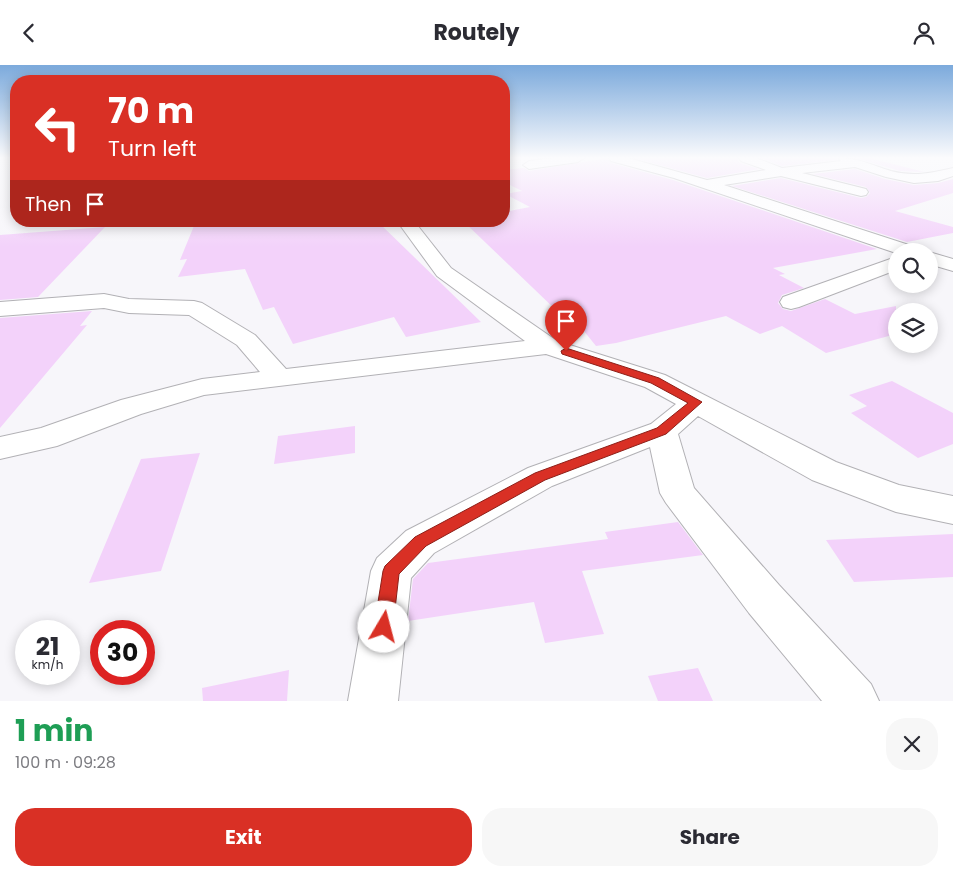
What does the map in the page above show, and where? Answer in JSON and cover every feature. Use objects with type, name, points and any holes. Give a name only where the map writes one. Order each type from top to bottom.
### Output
[{"type":"street","points":[[718,188],[888,244]]},
{"type":"street","points":[[844,188],[861,192]]},
{"type":"street","points":[[410,227],[444,272],[548,346],[655,381],[824,471],[896,498],[953,510]]},
{"type":"street","points":[[938,261],[953,265]]},
{"type":"street","points":[[791,302],[888,266]]},
{"type":"street","points":[[0,309],[104,301],[129,306],[194,309],[246,340],[280,378]]},
{"type":"street","points":[[0,448],[46,437],[131,407],[202,387],[548,346]]},
{"type":"street","points":[[373,701],[391,571],[420,542],[540,477],[662,431],[696,402]]},
{"type":"street","points":[[662,431],[678,493],[764,599],[854,701]]},
{"type":"building","points":[[515,188],[696,188],[877,249],[773,268],[785,274],[779,275],[804,288],[782,295],[778,303],[783,309],[791,311],[825,299],[855,314],[888,308],[888,336],[826,353],[782,326],[760,334],[726,316],[616,343],[596,346],[567,310],[557,311],[469,227],[510,227],[510,211],[530,207],[510,197],[510,193],[522,191]]},
{"type":"building","points":[[737,188],[820,188],[861,198],[866,197],[870,193],[866,188],[953,188],[953,193],[895,211],[953,227],[953,233],[907,242]]},
{"type":"building","points":[[105,227],[38,297],[0,300],[0,235]]},
{"type":"building","points":[[194,227],[383,227],[481,322],[406,337],[394,317],[293,344],[274,307],[263,310],[245,269],[178,277],[187,259],[180,260]]},
{"type":"building","points":[[92,311],[80,326],[87,325],[0,428],[0,318]]},
{"type":"building","points":[[892,381],[953,413],[953,444],[918,458],[851,413],[867,406],[849,395]]},
{"type":"building","points":[[355,426],[355,453],[274,464],[278,436]]},
{"type":"building","points":[[200,453],[161,571],[89,583],[141,459]]},
{"type":"building","points":[[678,522],[703,555],[582,571],[604,634],[545,643],[534,602],[408,621],[413,579],[428,563],[608,539],[605,532]]},
{"type":"building","points":[[953,534],[953,577],[854,582],[826,540]]},
{"type":"building","points":[[698,668],[713,701],[658,701],[648,676]]},
{"type":"building","points":[[289,670],[287,701],[203,701],[202,688]]},
{"type":"route","points":[[384,627],[391,571],[420,542],[540,477],[662,431],[696,402],[655,381],[566,351]]}]
